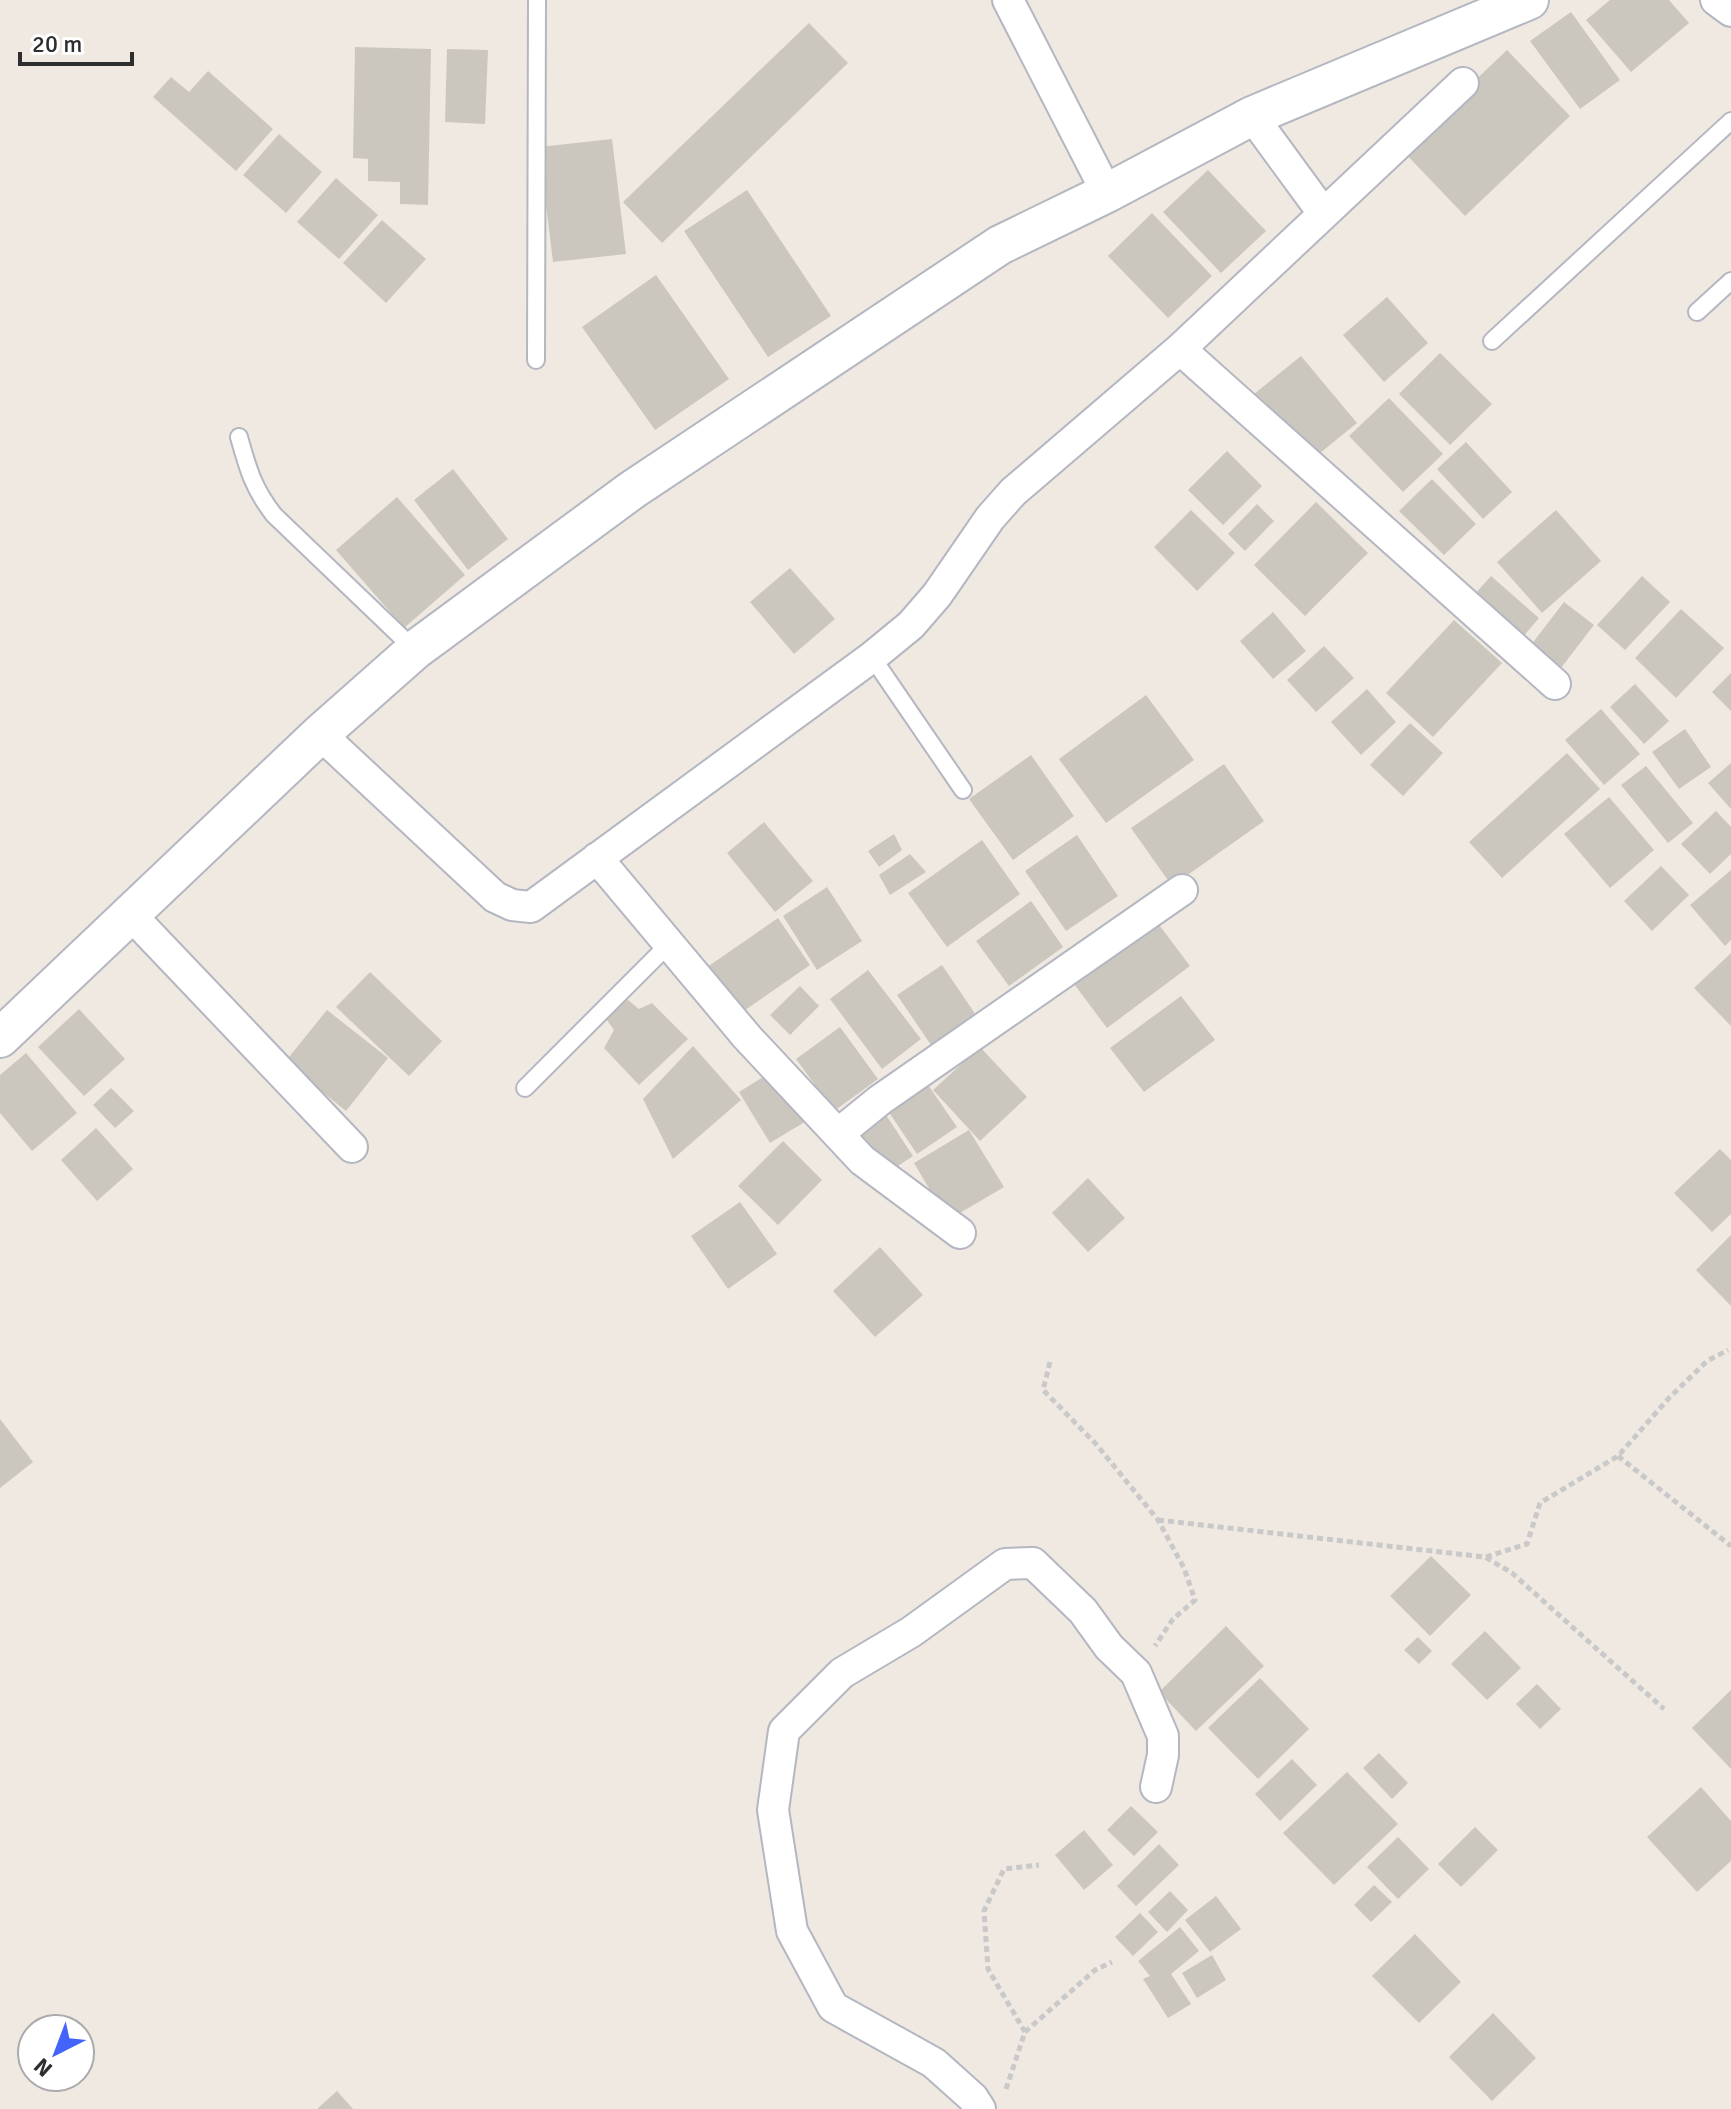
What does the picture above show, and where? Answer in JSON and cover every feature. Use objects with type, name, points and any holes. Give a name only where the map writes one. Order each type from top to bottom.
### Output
[{"type":"street","points":[[1008,0],[1107,193]]},
{"type":"street","points":[[0,1038],[320,734],[415,650],[632,490],[1000,245],[1107,193],[1252,116],[1529,0]]},
{"type":"street","points":[[1716,0],[1731,11]]},
{"type":"street","points":[[320,734],[495,897],[512,905],[531,907],[872,657],[911,625],[937,595],[990,518],[1013,492],[1180,349],[1463,83]]},
{"type":"street","points":[[1252,116],[1323,213]]},
{"type":"street","points":[[1180,349],[1555,684]]},
{"type":"street","points":[[597,858],[747,1037],[862,1160],[960,1233]]},
{"type":"street","points":[[838,1134],[880,1100],[1182,890]]},
{"type":"street","points":[[130,914],[352,1147]]},
{"type":"street","points":[[991,2105],[973,2098],[934,2063],[833,2007],[792,1931],[773,1810],[784,1731],[842,1673],[911,1632],[1005,1564],[1033,1563],[1083,1611],[1109,1647],[1136,1673],[1163,1736],[1163,1755],[1156,1787]]},
{"type":"lane","points":[[536,360],[537,0]]},
{"type":"lane","points":[[1492,341],[1731,121]]},
{"type":"lane","points":[[1697,312],[1731,281]]},
{"type":"lane","points":[[239,437],[250,477],[274,515],[415,650]]},
{"type":"lane","points":[[872,657],[963,790]]},
{"type":"lane","points":[[525,1088],[669,944]]},
{"type":"path","points":[[1158,1520],[1485,1557],[1527,1544],[1540,1503],[1618,1456],[1669,1398],[1707,1361],[1728,1350]]},
{"type":"path","points":[[1050,1362],[1043,1390],[1096,1444],[1158,1520],[1184,1568],[1195,1600],[1173,1619],[1136,1673]]},
{"type":"path","points":[[1618,1456],[1731,1546]]},
{"type":"path","points":[[1485,1557],[1512,1573],[1664,1709]]},
{"type":"path","points":[[1025,2032],[988,1969],[984,1911],[1004,1869],[1039,1865]]},
{"type":"path","points":[[991,2105],[1025,2032],[1095,1970],[1112,1962]]},
{"type":"building","points":[[1610,0],[1669,0],[1689,23],[1631,72],[1586,20]]},
{"type":"building","points":[[1571,12],[1620,80],[1580,109],[1530,41]]},
{"type":"building","points":[[809,23],[848,63],[662,243],[623,202]]},
{"type":"building","points":[[355,47],[431,49],[428,205],[400,204],[400,182],[368,181],[368,159],[353,158]]},
{"type":"building","points":[[447,49],[488,50],[485,124],[445,122]]},
{"type":"building","points":[[1507,50],[1570,116],[1465,216],[1402,150]]},
{"type":"building","points":[[208,71],[273,129],[236,171],[153,97],[171,77],[189,92]]},
{"type":"building","points":[[279,134],[322,172],[286,213],[243,175]]},
{"type":"building","points":[[612,139],[626,254],[553,262],[539,147]]},
{"type":"building","points":[[1208,170],[1266,231],[1221,273],[1163,212]]},
{"type":"building","points":[[336,178],[378,215],[339,259],[297,222]]},
{"type":"building","points":[[747,190],[831,316],[768,357],[684,231]]},
{"type":"building","points":[[1152,213],[1212,276],[1168,318],[1108,256]]},
{"type":"building","points":[[382,220],[426,259],[386,303],[343,263]]},
{"type":"building","points":[[656,275],[729,379],[655,430],[582,327]]},
{"type":"building","points":[[1387,297],[1428,343],[1384,382],[1343,335]]},
{"type":"building","points":[[1440,353],[1492,404],[1450,445],[1399,394]]},
{"type":"building","points":[[1301,356],[1357,423],[1309,462],[1254,394]]},
{"type":"building","points":[[1389,398],[1443,454],[1403,492],[1349,436]]},
{"type":"building","points":[[1466,442],[1512,492],[1483,519],[1437,469]]},
{"type":"building","points":[[1227,451],[1262,486],[1223,525],[1188,490]]},
{"type":"building","points":[[453,469],[508,539],[468,570],[414,500]]},
{"type":"building","points":[[1432,479],[1476,524],[1444,555],[1399,511]]},
{"type":"building","points":[[397,497],[465,575],[404,628],[336,550]]},
{"type":"building","points":[[1316,502],[1368,553],[1305,616],[1254,565]]},
{"type":"building","points":[[1257,504],[1274,521],[1245,551],[1228,534]]},
{"type":"building","points":[[1191,510],[1235,553],[1197,591],[1154,547]]},
{"type":"building","points":[[1556,510],[1601,561],[1542,613],[1497,562]]},
{"type":"building","points":[[790,568],[835,619],[794,654],[750,602]]},
{"type":"building","points":[[1491,576],[1539,618],[1523,637],[1474,595]]},
{"type":"building","points":[[1642,576],[1670,602],[1625,650],[1597,625]]},
{"type":"building","points":[[1564,602],[1594,625],[1554,677],[1524,654]]},
{"type":"building","points":[[1681,609],[1724,648],[1676,698],[1635,658]]},
{"type":"building","points":[[1273,612],[1306,651],[1273,679],[1240,641]]},
{"type":"building","points":[[1454,620],[1502,663],[1433,737],[1386,693]]},
{"type":"building","points":[[1324,646],[1354,678],[1316,712],[1287,680]]},
{"type":"building","points":[[1731,673],[1731,711],[1712,692]]},
{"type":"building","points":[[1635,684],[1669,721],[1644,744],[1610,707]]},
{"type":"building","points":[[1367,689],[1396,722],[1361,755],[1331,722]]},
{"type":"building","points":[[1146,695],[1194,760],[1106,823],[1059,759]]},
{"type":"building","points":[[1601,709],[1640,754],[1604,785],[1565,740]]},
{"type":"building","points":[[1410,723],[1443,753],[1403,796],[1370,765]]},
{"type":"building","points":[[1685,729],[1711,767],[1679,789],[1652,752]]},
{"type":"building","points":[[1567,753],[1600,789],[1502,878],[1469,842]]},
{"type":"building","points":[[1031,755],[1074,816],[1013,860],[969,799]]},
{"type":"building","points":[[1731,763],[1731,809],[1708,783]]},
{"type":"building","points":[[1224,764],[1264,821],[1172,886],[1131,828]]},
{"type":"building","points":[[1646,766],[1693,823],[1668,843],[1621,785]]},
{"type":"building","points":[[1609,797],[1654,850],[1610,888],[1564,834]]},
{"type":"building","points":[[1716,811],[1731,827],[1731,854],[1710,874],[1681,844]]},
{"type":"building","points":[[764,822],[813,881],[775,912],[727,853]]},
{"type":"building","points":[[894,834],[902,850],[879,867],[868,851]]},
{"type":"building","points":[[1077,835],[1118,896],[1066,931],[1025,871]]},
{"type":"building","points":[[982,840],[1020,894],[947,947],[908,893]]},
{"type":"building","points":[[910,854],[926,872],[890,895],[879,875]]},
{"type":"building","points":[[1661,866],[1689,895],[1652,931],[1624,901]]},
{"type":"building","points":[[1731,870],[1731,940],[1725,946],[1690,905]]},
{"type":"building","points":[[827,887],[862,941],[817,970],[783,916]]},
{"type":"building","points":[[1031,901],[1063,947],[1009,986],[976,941]]},
{"type":"building","points":[[778,918],[810,965],[735,1017],[703,970]]},
{"type":"building","points":[[1154,918],[1190,966],[1107,1028],[1071,980]]},
{"type":"building","points":[[1731,953],[1731,1026],[1694,988]]},
{"type":"building","points":[[942,965],[976,1015],[931,1045],[897,995]]},
{"type":"building","points":[[868,970],[921,1039],[882,1069],[830,999]]},
{"type":"building","points":[[370,972],[442,1041],[409,1076],[336,1007]]},
{"type":"building","points":[[800,986],[819,1006],[790,1035],[770,1015]]},
{"type":"building","points":[[1181,996],[1215,1040],[1144,1092],[1110,1048]]},
{"type":"building","points":[[628,1000],[639,1009],[652,1003],[688,1039],[639,1085],[604,1048],[614,1030],[604,1016]]},
{"type":"building","points":[[79,1009],[125,1059],[84,1096],[38,1047]]},
{"type":"building","points":[[327,1010],[388,1058],[346,1111],[285,1062]]},
{"type":"building","points":[[840,1027],[878,1079],[834,1111],[796,1059]]},
{"type":"building","points":[[693,1046],[741,1100],[673,1159],[643,1099]]},
{"type":"building","points":[[980,1047],[1027,1097],[980,1141],[933,1090]]},
{"type":"building","points":[[26,1053],[77,1113],[32,1151],[0,1113],[0,1075]]},
{"type":"building","points":[[776,1069],[808,1120],[770,1143],[739,1092]]},
{"type":"building","points":[[924,1079],[957,1127],[917,1154],[884,1105]]},
{"type":"building","points":[[111,1088],[134,1111],[115,1128],[93,1105]]},
{"type":"building","points":[[880,1106],[913,1156],[886,1174],[852,1124]]},
{"type":"building","points":[[96,1128],[133,1169],[97,1201],[61,1160]]},
{"type":"building","points":[[969,1130],[1004,1187],[948,1220],[914,1163]]},
{"type":"building","points":[[783,1141],[822,1180],[778,1225],[738,1186]]},
{"type":"building","points":[[1720,1149],[1731,1160],[1731,1214],[1712,1232],[1674,1193]]},
{"type":"building","points":[[1088,1178],[1125,1218],[1088,1252],[1052,1213]]},
{"type":"building","points":[[740,1202],[777,1254],[728,1289],[691,1236]]},
{"type":"building","points":[[1731,1235],[1731,1306],[1696,1270]]},
{"type":"building","points":[[880,1247],[923,1295],[875,1337],[833,1291]]},
{"type":"building","points":[[0,1419],[33,1462],[0,1488]]},
{"type":"building","points":[[1431,1556],[1471,1595],[1430,1636],[1390,1596]]},
{"type":"building","points":[[1226,1626],[1264,1666],[1196,1731],[1159,1692]]},
{"type":"building","points":[[1485,1631],[1521,1668],[1487,1700],[1451,1664]]},
{"type":"building","points":[[1418,1637],[1432,1651],[1419,1664],[1404,1650]]},
{"type":"building","points":[[1260,1678],[1309,1729],[1258,1779],[1208,1728]]},
{"type":"building","points":[[1537,1684],[1561,1709],[1540,1729],[1516,1704]]},
{"type":"building","points":[[1731,1690],[1731,1769],[1692,1728]]},
{"type":"building","points":[[1379,1753],[1408,1783],[1392,1799],[1363,1768]]},
{"type":"building","points":[[1292,1759],[1317,1785],[1280,1821],[1255,1794]]},
{"type":"building","points":[[1347,1772],[1398,1824],[1334,1885],[1283,1833]]},
{"type":"building","points":[[1701,1787],[1731,1821],[1731,1861],[1697,1892],[1647,1837]]},
{"type":"building","points":[[1131,1806],[1158,1832],[1134,1856],[1107,1830]]},
{"type":"building","points":[[1475,1827],[1498,1850],[1461,1887],[1438,1864]]},
{"type":"building","points":[[1084,1830],[1113,1865],[1084,1890],[1055,1855]]},
{"type":"building","points":[[1398,1837],[1429,1869],[1398,1899],[1367,1867]]},
{"type":"building","points":[[1159,1844],[1179,1865],[1136,1906],[1117,1886]]},
{"type":"building","points":[[1374,1885],[1392,1902],[1371,1922],[1354,1905]]},
{"type":"building","points":[[1170,1891],[1188,1910],[1167,1932],[1148,1912]]},
{"type":"building","points":[[1216,1896],[1241,1929],[1210,1952],[1185,1920]]},
{"type":"building","points":[[1140,1913],[1158,1932],[1133,1956],[1115,1937]]},
{"type":"building","points":[[1180,1927],[1199,1951],[1171,1974],[1191,2004],[1168,2018],[1143,1979],[1150,1976],[1138,1961]]},
{"type":"building","points":[[1415,1934],[1461,1982],[1419,2023],[1372,1976]]},
{"type":"building","points":[[1212,1955],[1226,1980],[1197,1998],[1182,1973]]},
{"type":"building","points":[[1493,2013],[1536,2058],[1492,2101],[1449,2057]]},
{"type":"building","points":[[337,2091],[353,2109],[317,2109]]}]
